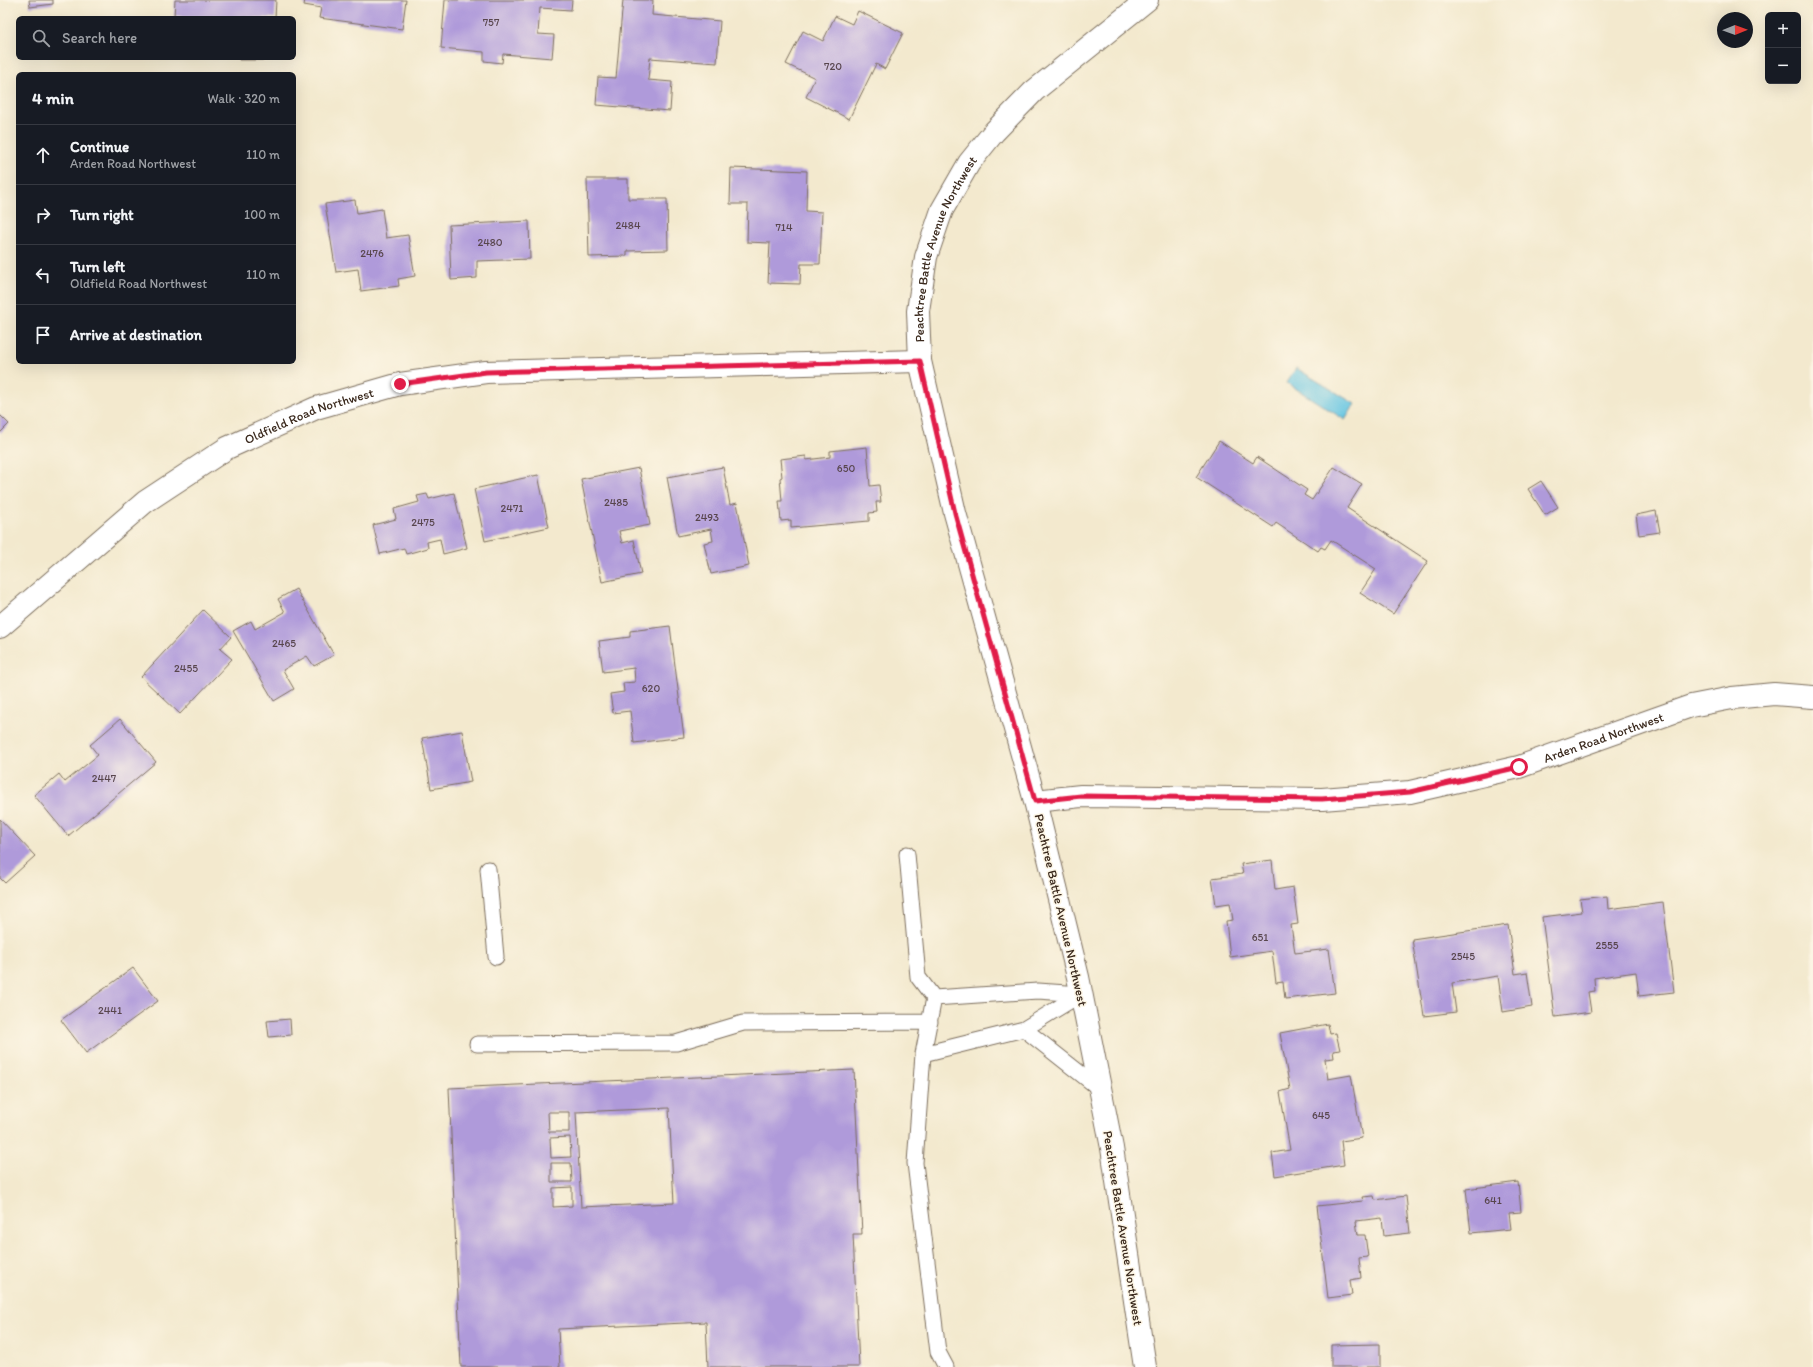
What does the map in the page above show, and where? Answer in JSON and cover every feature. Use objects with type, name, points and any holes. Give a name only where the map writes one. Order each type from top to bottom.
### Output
[{"type":"street","name":"Peachtree Battle Avenue Northwest","points":[[1145,1367],[1112,1148],[1081,994],[1035,801],[955,513],[920,361],[918,311],[926,257],[942,210],[969,163],[994,132],[1034,91],[1147,0]]},
{"type":"street","name":"Oldfield Road Northwest","points":[[0,627],[145,502],[227,448],[316,408],[400,384],[486,372],[920,361]]},
{"type":"street","name":"Arden Road Northwest","points":[[1035,801],[1081,796],[1322,799],[1410,792],[1519,767],[1691,706],[1732,698],[1767,695],[1813,697]]},
{"type":"lane","points":[[907,854],[918,977],[934,998],[923,1054],[915,1163],[938,1352],[946,1367]]},
{"type":"lane","points":[[488,869],[496,957]]},
{"type":"lane","points":[[934,998],[1038,990],[1081,994]]},
{"type":"lane","points":[[923,1054],[1024,1029],[1081,994]]},
{"type":"lane","points":[[477,1044],[676,1043],[743,1023],[930,1022]]},
{"type":"lane","points":[[1024,1029],[1100,1088]]},
{"type":"water","points":[[1296,368],[1355,404],[1345,420],[1287,383]]},
{"type":"building","points":[[29,0],[53,0],[53,4],[30,7]]},
{"type":"building","points":[[175,0],[276,0],[275,16],[174,16]]},
{"type":"building","points":[[305,0],[406,0],[402,29],[319,18],[321,8],[304,5]]},
{"type":"building","points":[[445,0],[572,0],[571,10],[540,8],[538,34],[554,35],[552,58],[503,54],[502,63],[484,61],[484,52],[441,48]]},
{"type":"building","points":[[623,0],[653,0],[652,15],[720,21],[717,63],[650,58],[648,80],[672,82],[670,111],[596,105],[598,77],[616,78]]},
{"type":"building","points":[[858,11],[903,33],[885,69],[876,64],[849,119],[806,97],[815,78],[786,64],[803,31],[823,41],[835,16],[852,24]]},
{"type":"building","points":[[731,168],[807,171],[806,211],[822,212],[820,264],[801,264],[800,284],[768,283],[770,243],[747,242],[748,204],[730,204]]},
{"type":"building","points":[[587,179],[628,179],[628,199],[667,199],[668,250],[627,251],[627,256],[589,257]]},
{"type":"building","points":[[355,200],[357,213],[382,209],[386,238],[408,235],[415,276],[398,279],[399,286],[361,291],[358,269],[336,272],[325,204]]},
{"type":"building","points":[[529,221],[530,259],[477,261],[477,278],[451,280],[449,225]]},
{"type":"building","points":[[0,415],[9,424],[0,433]]},
{"type":"building","points":[[1219,441],[1253,463],[1257,457],[1307,490],[1304,495],[1312,500],[1334,467],[1362,484],[1347,508],[1428,561],[1393,614],[1360,593],[1376,569],[1331,540],[1325,549],[1321,547],[1318,551],[1276,523],[1273,527],[1196,477]]},
{"type":"building","points":[[867,447],[870,486],[879,485],[881,502],[876,502],[877,512],[869,513],[869,521],[791,528],[791,520],[781,521],[779,501],[782,501],[780,478],[782,477],[780,459],[806,456],[806,460],[830,457],[830,451]]},
{"type":"building","points":[[723,467],[730,505],[737,503],[749,566],[711,574],[704,543],[713,541],[711,529],[678,536],[667,477]]},
{"type":"building","points":[[639,468],[650,525],[619,531],[622,543],[634,540],[641,574],[602,582],[581,479]]},
{"type":"building","points":[[538,475],[549,527],[485,541],[474,489]]},
{"type":"building","points":[[1541,481],[1558,507],[1545,515],[1528,489]]},
{"type":"building","points":[[454,493],[467,548],[443,554],[440,539],[427,542],[428,548],[406,554],[404,548],[380,554],[373,525],[396,519],[394,509],[419,502],[417,496],[427,494],[429,499]]},
{"type":"building","points":[[1656,511],[1660,532],[1639,535],[1636,515]]},
{"type":"building","points":[[296,589],[334,655],[314,666],[307,656],[283,670],[294,689],[274,701],[233,631],[251,621],[255,629],[285,612],[278,599]]},
{"type":"building","points":[[203,610],[231,637],[220,649],[232,659],[180,714],[141,677]]},
{"type":"building","points":[[670,626],[684,737],[634,743],[630,711],[613,713],[610,694],[624,692],[623,683],[635,682],[634,668],[603,672],[599,641],[630,637],[630,631]]},
{"type":"building","points":[[120,719],[156,762],[68,836],[34,795],[59,774],[65,782],[98,755],[90,745]]},
{"type":"building","points":[[462,731],[471,782],[431,789],[422,738]]},
{"type":"building","points":[[0,819],[35,856],[5,883],[0,878]]},
{"type":"building","points":[[1272,860],[1275,890],[1293,887],[1298,924],[1291,925],[1295,953],[1329,949],[1335,993],[1285,999],[1283,982],[1276,983],[1272,951],[1230,957],[1226,921],[1233,920],[1230,903],[1216,905],[1212,878],[1243,874],[1241,864]]},
{"type":"building","points":[[1607,896],[1608,909],[1663,902],[1674,992],[1639,996],[1636,972],[1594,978],[1595,991],[1588,992],[1591,1012],[1555,1017],[1542,917],[1582,912],[1580,899]]},
{"type":"building","points":[[1508,925],[1515,974],[1527,972],[1532,1007],[1503,1012],[1498,976],[1452,983],[1456,1012],[1424,1016],[1412,939]]},
{"type":"building","points":[[133,968],[158,1001],[86,1053],[61,1020]]},
{"type":"building","points":[[290,1019],[291,1035],[269,1037],[267,1021]]},
{"type":"building","points":[[1328,1024],[1330,1034],[1336,1033],[1340,1050],[1333,1051],[1334,1058],[1325,1059],[1328,1079],[1351,1075],[1362,1138],[1341,1141],[1344,1165],[1275,1176],[1272,1153],[1290,1150],[1280,1092],[1290,1089],[1280,1033]]},
{"type":"building","points":[[854,1070],[862,1234],[853,1234],[859,1367],[708,1367],[706,1322],[558,1329],[560,1367],[461,1367],[449,1088]],"holes":[[[669,1108],[674,1203],[581,1207],[576,1112]],[[548,1112],[569,1112],[569,1132],[549,1132]],[[570,1137],[571,1157],[551,1158],[550,1138]],[[551,1163],[571,1163],[572,1182],[551,1182]],[[572,1187],[572,1206],[553,1207],[553,1188]]]},
{"type":"building","points":[[1518,1182],[1521,1212],[1509,1213],[1511,1229],[1471,1233],[1466,1189]]},
{"type":"building","points":[[1374,1196],[1375,1200],[1406,1196],[1410,1233],[1384,1236],[1382,1218],[1356,1221],[1358,1235],[1365,1235],[1368,1257],[1359,1258],[1361,1278],[1350,1280],[1352,1295],[1328,1298],[1317,1206],[1363,1201],[1362,1197]]},
{"type":"building","points":[[1380,1344],[1380,1367],[1331,1367],[1331,1345]]},
{"type":"route","points":[[400,384],[486,372],[920,361],[955,513],[1035,801],[1081,796],[1322,799],[1410,792],[1519,767]]}]
